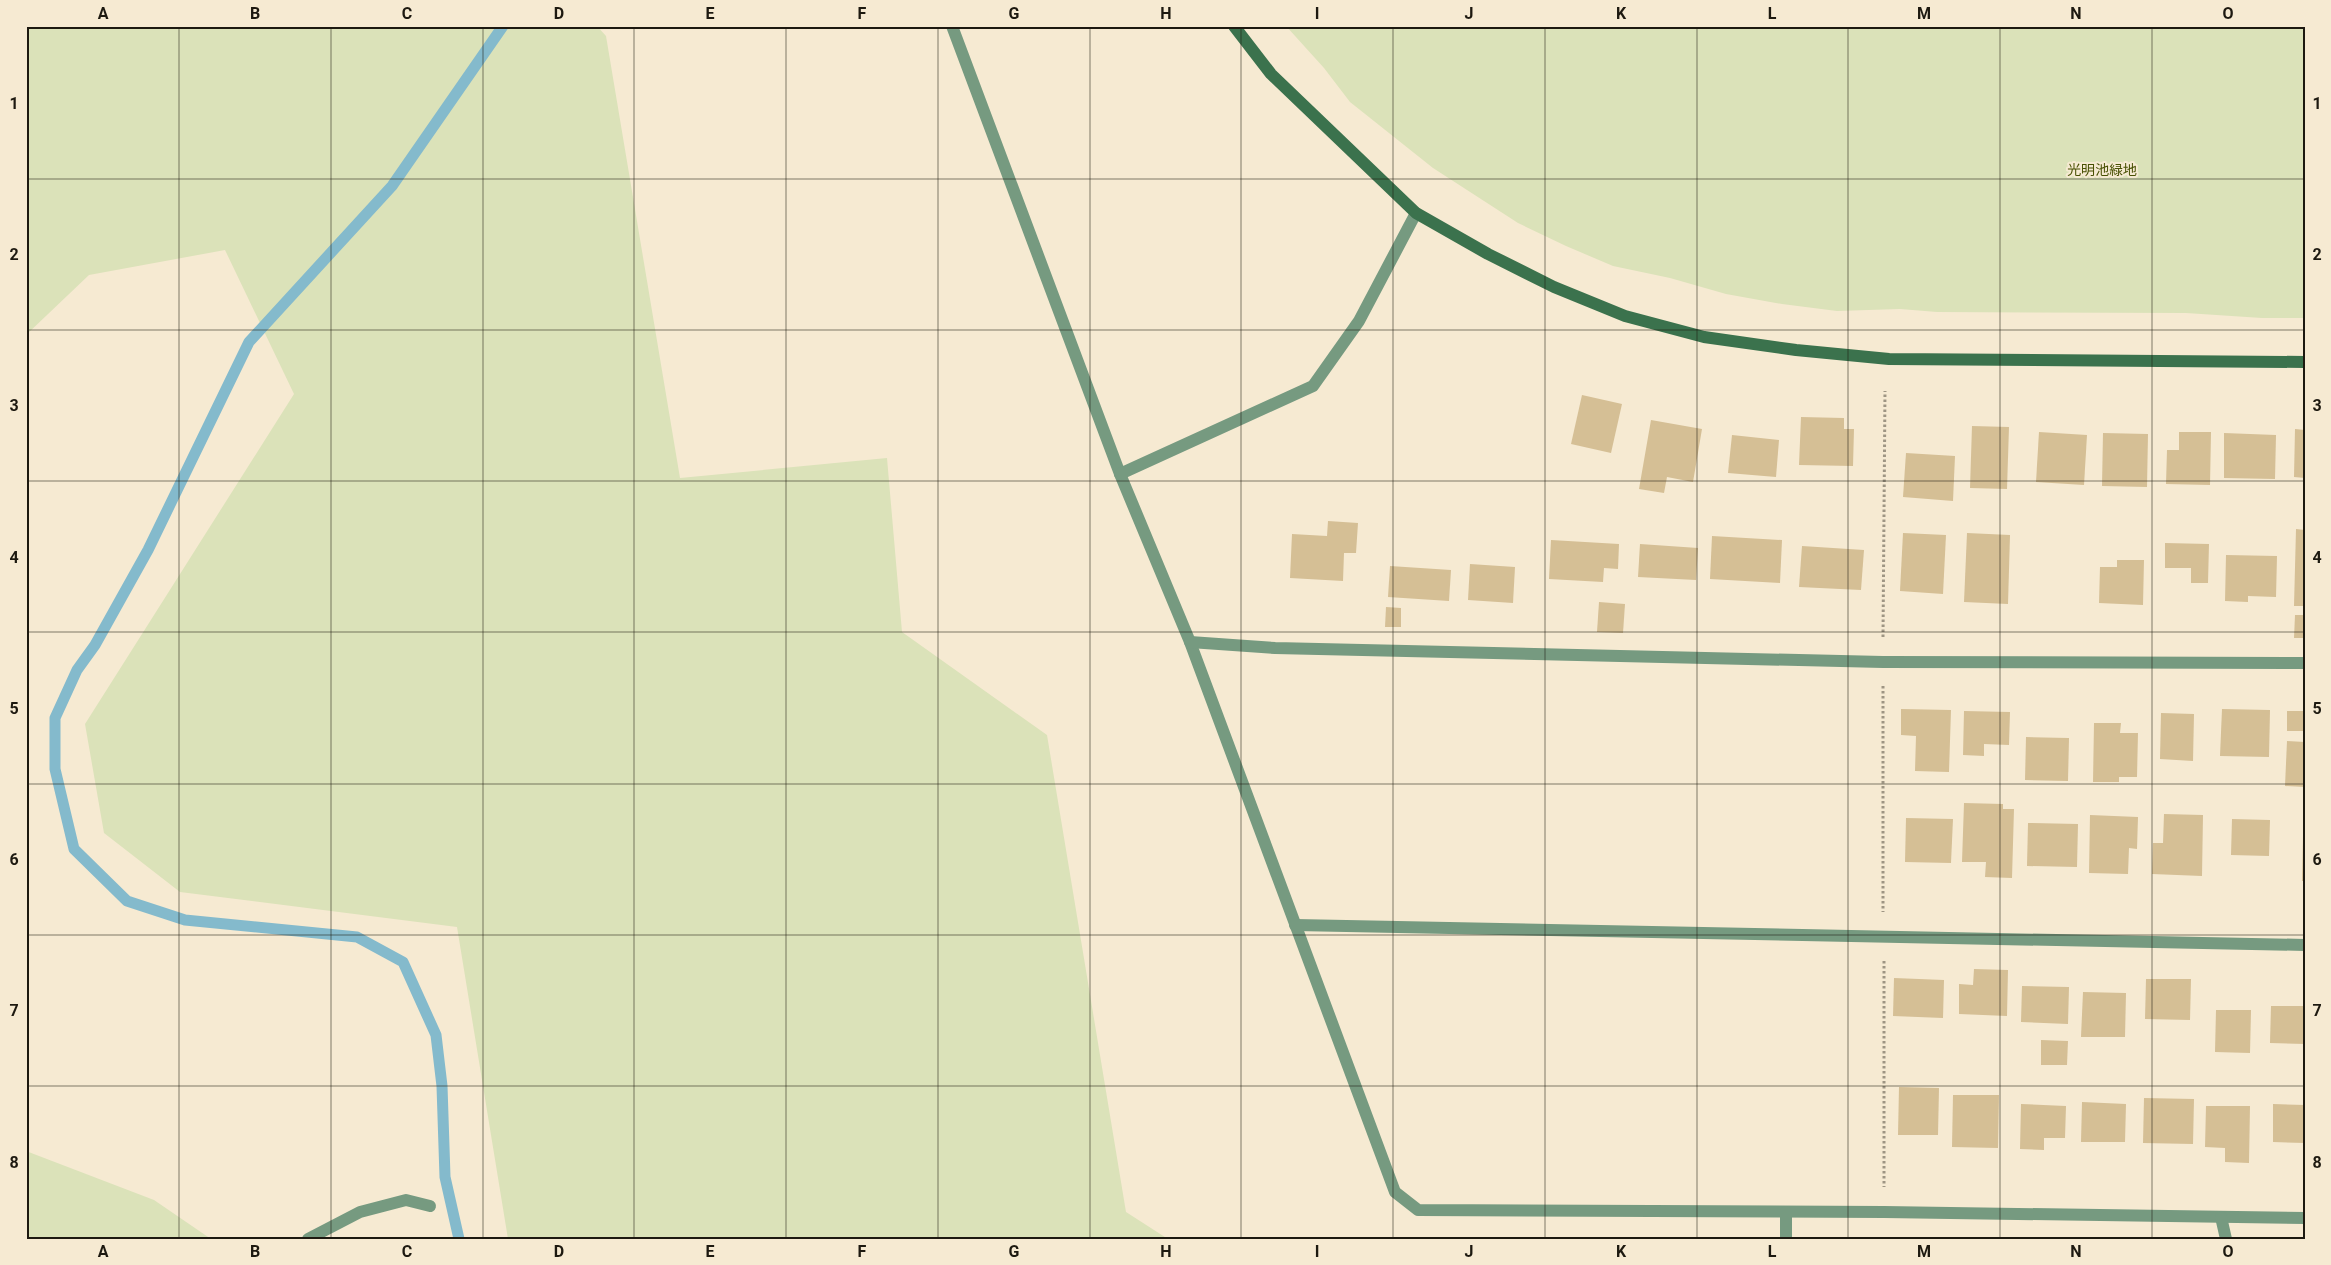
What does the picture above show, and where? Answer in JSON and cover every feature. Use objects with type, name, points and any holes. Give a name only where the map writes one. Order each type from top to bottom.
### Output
[{"type":"street","points":[[952,26],[1120,474],[1190,642],[1395,1192],[1418,1210],[1884,1212],[2305,1218]]},
{"type":"street","points":[[1234,26],[1271,74],[1416,213],[1488,254],[1554,287],[1625,316],[1704,338],[1888,359],[2305,362]]},
{"type":"street","points":[[1120,474],[1313,386],[1359,321],[1416,213]]},
{"type":"street","points":[[1190,642],[1274,648],[1883,662],[2305,663]]},
{"type":"street","points":[[1294,925],[2305,945]]},
{"type":"street","points":[[308,1239],[360,1212],[406,1200],[430,1206]]},
{"type":"street","points":[[1786,1212],[1786,1239]]},
{"type":"street","points":[[2221,1218],[2226,1239]]},
{"type":"path","points":[[1884,1212],[1883,662],[1885,390]]},
{"type":"green space","points":[[26,26],[597,26],[606,36],[680,478],[887,458],[902,632],[1047,735],[1126,1212],[1168,1239],[508,1239],[457,927],[180,892],[104,833],[85,724],[294,394],[225,250],[89,275],[26,335]]},
{"type":"green space","name":"光明池緑地","points":[[1286,26],[2305,26],[2305,318],[2262,318],[2186,313],[1937,312],[1900,309],[1837,311],[1726,294],[1670,278],[1613,266],[1518,223],[1433,168],[1350,102],[1324,68]]},
{"type":"green space","points":[[26,1151],[154,1200],[211,1239],[26,1239]]},
{"type":"building","points":[[1582,395],[1622,404],[1611,453],[1571,444]]},
{"type":"building","points":[[1801,417],[1844,418],[1844,429],[1854,429],[1853,466],[1799,465]]},
{"type":"building","points":[[1651,420],[1702,429],[1693,482],[1667,477],[1664,493],[1639,489]]},
{"type":"building","points":[[1972,426],[2009,427],[2007,489],[1970,488]]},
{"type":"building","points":[[2295,429],[2305,430],[2305,478],[2294,477]]},
{"type":"building","points":[[2039,432],[2087,435],[2084,485],[2036,482]]},
{"type":"building","points":[[2179,432],[2211,432],[2210,485],[2166,484],[2167,450],[2179,450]]},
{"type":"building","points":[[2103,433],[2148,434],[2147,487],[2102,486]]},
{"type":"building","points":[[2224,433],[2276,435],[2275,479],[2224,478]]},
{"type":"building","points":[[1732,435],[1779,440],[1776,477],[1728,473]]},
{"type":"building","points":[[1906,453],[1955,456],[1953,501],[1903,497]]},
{"type":"building","points":[[1328,521],[1358,523],[1356,553],[1344,553],[1343,581],[1290,578],[1292,534],[1327,536]]},
{"type":"building","points":[[2296,529],[2305,530],[2305,606],[2294,606]]},
{"type":"building","points":[[1903,533],[1946,535],[1943,594],[1900,591]]},
{"type":"building","points":[[1967,533],[2010,535],[2008,604],[1964,602]]},
{"type":"building","points":[[1712,536],[1782,540],[1780,583],[1710,579]]},
{"type":"building","points":[[1551,540],[1619,544],[1618,569],[1604,568],[1603,582],[1549,579]]},
{"type":"building","points":[[2165,543],[2209,544],[2208,583],[2191,583],[2191,568],[2165,568]]},
{"type":"building","points":[[1640,544],[1698,548],[1696,580],[1638,577]]},
{"type":"building","points":[[1802,546],[1864,550],[1861,590],[1799,587]]},
{"type":"building","points":[[2226,555],[2277,556],[2276,597],[2248,596],[2248,602],[2225,601]]},
{"type":"building","points":[[2117,560],[2144,560],[2143,605],[2099,603],[2100,567],[2117,567]]},
{"type":"building","points":[[1470,564],[1515,567],[1513,603],[1468,600]]},
{"type":"building","points":[[1390,566],[1451,570],[1449,601],[1388,597]]},
{"type":"building","points":[[1599,602],[1625,604],[1623,633],[1597,632]]},
{"type":"building","points":[[1386,607],[1401,608],[1401,627],[1385,627]]},
{"type":"building","points":[[2295,615],[2305,615],[2305,638],[2294,638]]},
{"type":"building","points":[[1901,709],[1951,710],[1949,772],[1915,771],[1916,736],[1901,735]]},
{"type":"building","points":[[2222,709],[2270,710],[2269,757],[2220,756]]},
{"type":"building","points":[[1964,711],[2010,712],[2009,745],[1984,744],[1984,756],[1963,755]]},
{"type":"building","points":[[2287,711],[2305,711],[2305,731],[2287,731]]},
{"type":"building","points":[[2161,713],[2194,714],[2193,761],[2160,759]]},
{"type":"building","points":[[2094,723],[2121,723],[2120,733],[2138,733],[2137,777],[2119,777],[2119,782],[2093,782]]},
{"type":"building","points":[[2026,737],[2069,738],[2068,781],[2025,780]]},
{"type":"building","points":[[2287,741],[2305,742],[2305,787],[2285,786]]},
{"type":"building","points":[[1964,803],[2003,804],[2003,809],[2014,809],[2012,878],[1985,877],[1986,862],[1962,862]]},
{"type":"building","points":[[2164,814],[2203,815],[2202,876],[2152,874],[2153,843],[2163,843]]},
{"type":"building","points":[[2090,815],[2138,817],[2137,849],[2129,848],[2128,874],[2089,873]]},
{"type":"building","points":[[1906,818],[1953,819],[1951,863],[1905,862]]},
{"type":"building","points":[[2232,819],[2270,820],[2269,856],[2231,855]]},
{"type":"building","points":[[2028,823],[2078,824],[2077,867],[2027,866]]},
{"type":"building","points":[[2303,836],[2305,836],[2305,881],[2302,881]]},
{"type":"building","points":[[1974,969],[2008,970],[2007,1016],[1959,1014],[1959,984],[1973,985]]},
{"type":"building","points":[[1894,978],[1944,980],[1943,1018],[1893,1016]]},
{"type":"building","points":[[2146,979],[2191,979],[2190,1020],[2145,1019]]},
{"type":"building","points":[[2022,986],[2069,987],[2068,1024],[2021,1022]]},
{"type":"building","points":[[2083,992],[2126,993],[2125,1037],[2081,1037]]},
{"type":"building","points":[[2271,1006],[2305,1006],[2305,1044],[2270,1043]]},
{"type":"building","points":[[2216,1010],[2251,1010],[2250,1053],[2215,1052]]},
{"type":"building","points":[[2041,1040],[2068,1041],[2067,1065],[2041,1065]]},
{"type":"building","points":[[1899,1087],[1939,1088],[1938,1135],[1898,1135]]},
{"type":"building","points":[[1953,1095],[1999,1095],[1998,1148],[1952,1147]]},
{"type":"building","points":[[2144,1098],[2194,1099],[2193,1144],[2143,1143]]},
{"type":"building","points":[[2082,1102],[2126,1104],[2125,1142],[2081,1142]]},
{"type":"building","points":[[2021,1104],[2066,1106],[2065,1138],[2044,1138],[2044,1150],[2020,1149]]},
{"type":"building","points":[[2273,1104],[2305,1105],[2305,1143],[2273,1142]]},
{"type":"building","points":[[2206,1106],[2250,1106],[2249,1163],[2225,1162],[2225,1148],[2205,1147]]},
{"type":"waterway","points":[[459,1239],[445,1177],[442,1086],[436,1035],[403,962],[357,937],[185,920],[127,901],[74,849],[55,769],[55,718],[77,670],[95,645],[148,550],[249,342],[392,186],[503,26]]}]
